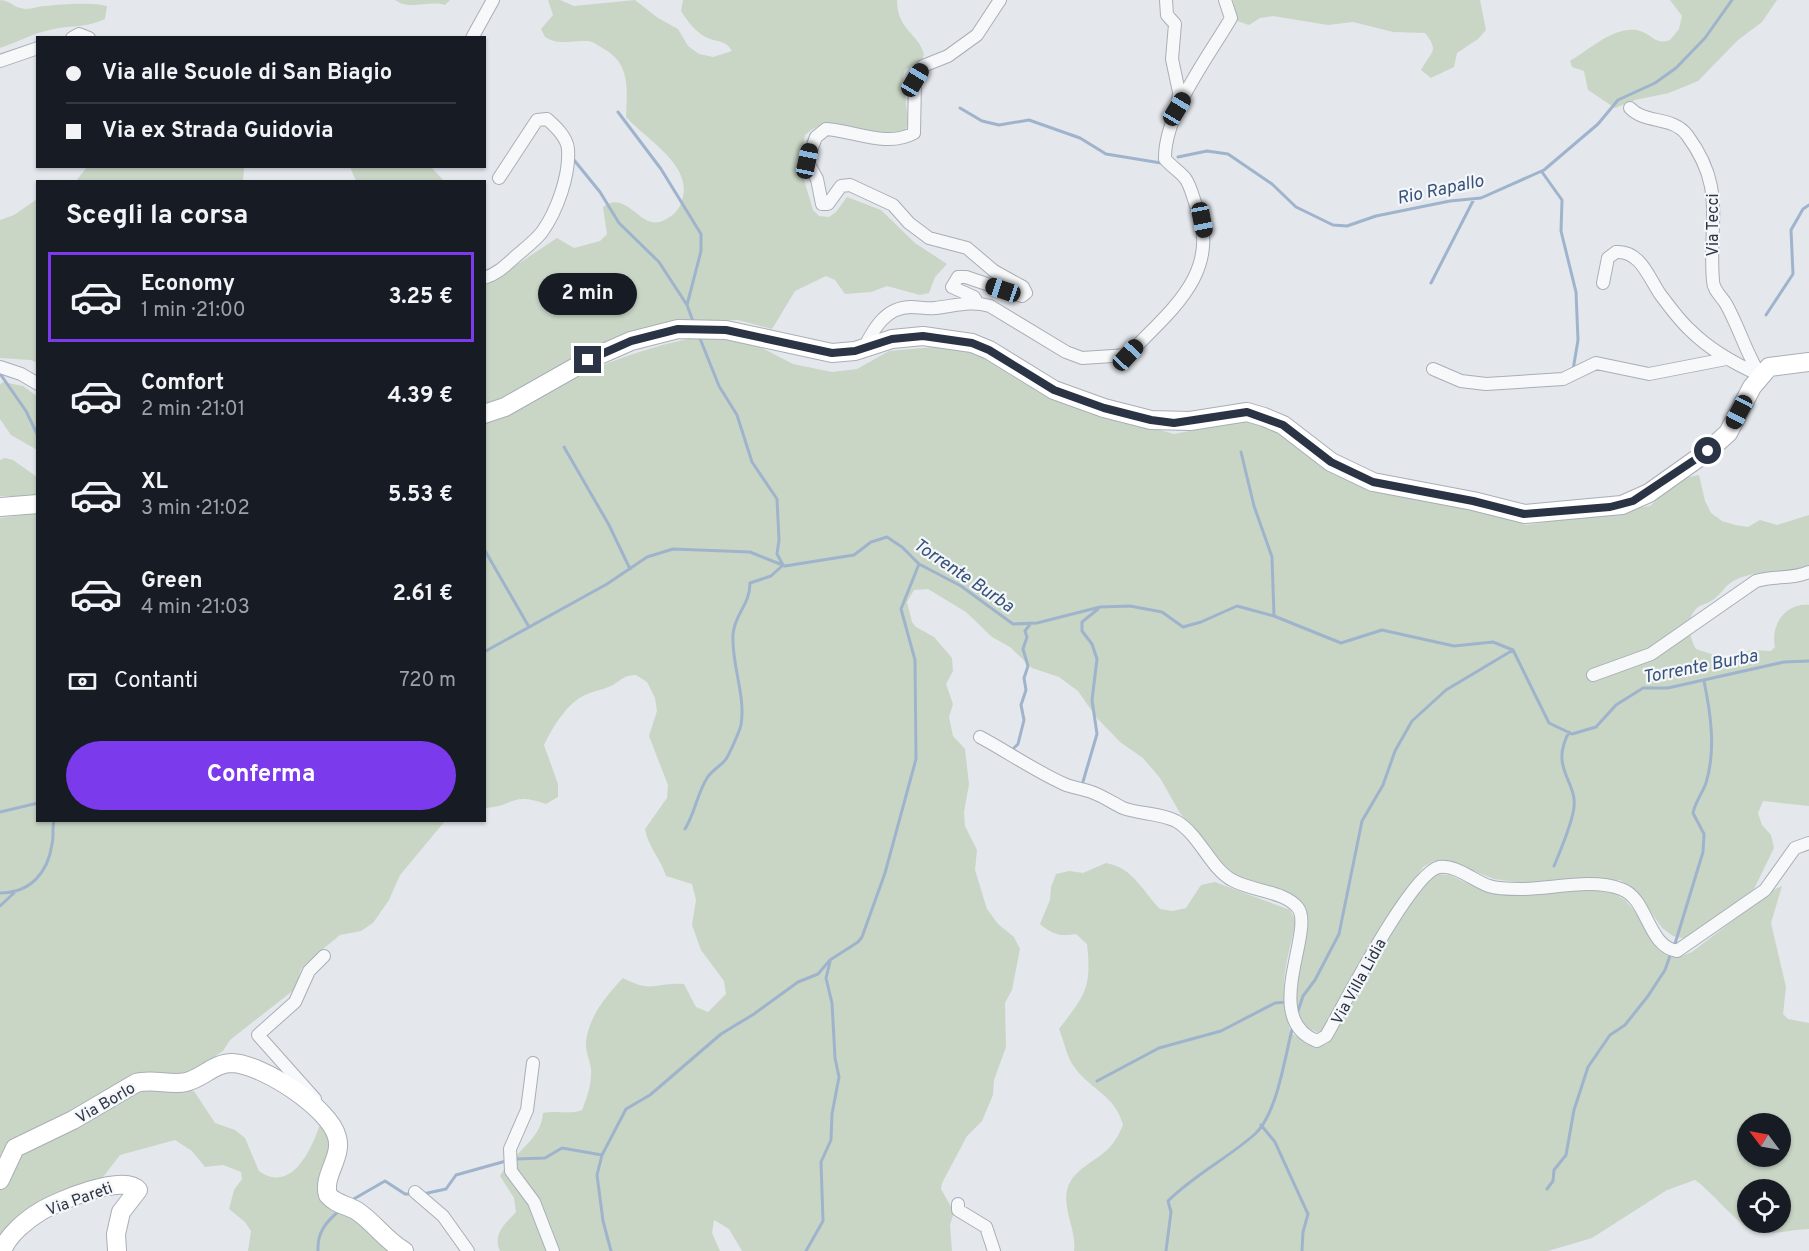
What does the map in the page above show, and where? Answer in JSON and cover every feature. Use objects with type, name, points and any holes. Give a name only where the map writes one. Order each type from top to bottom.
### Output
[{"type":"street","points":[[473,36],[493,0]]},
{"type":"street","points":[[977,302],[974,297],[952,287],[958,277],[966,277],[1022,296],[1026,293],[1023,287],[994,272],[967,248],[929,238],[909,224],[893,205],[876,196],[850,185],[842,186],[828,204],[822,204],[817,179],[807,161],[810,147],[816,137],[826,129],[875,138],[902,140],[914,133],[915,80],[923,66],[948,56],[977,35],[1000,0]]},
{"type":"street","points":[[864,348],[879,323],[899,308],[933,308],[977,302],[990,306],[1066,352],[1082,358],[1128,355],[1181,300],[1204,255],[1203,226],[1184,177],[1165,159],[1165,149],[1177,109],[1179,92],[1172,59],[1174,24],[1167,15],[1166,0]]},
{"type":"street","points":[[1177,109],[1231,18],[1225,0]]},
{"type":"street","points":[[0,61],[36,49]]},
{"type":"street","name":"Via Tecci","points":[[1630,108],[1636,113],[1677,125],[1686,134],[1711,176],[1713,193],[1712,283],[1726,305],[1760,375]]},
{"type":"street","points":[[486,278],[493,276],[540,234],[553,214],[565,171],[568,147],[557,127],[547,119],[537,120],[499,178]]},
{"type":"street","points":[[1603,283],[1608,258],[1616,252],[1628,253],[1651,276],[1659,292],[1689,330],[1726,359],[1760,375],[1809,369]]},
{"type":"street","points":[[486,413],[505,407],[588,360],[631,341],[678,329],[726,330],[832,353],[864,348],[892,339],[923,336],[972,343],[989,350],[1054,390],[1104,408],[1151,420],[1190,422],[1247,412],[1283,425],[1331,462],[1373,482],[1473,501],[1524,514],[1622,505],[1649,493],[1708,451],[1728,433],[1760,375],[1769,367],[1809,363]]},
{"type":"street","points":[[1432,369],[1461,381],[1486,384],[1563,379],[1596,363],[1649,374],[1726,359]]},
{"type":"street","points":[[0,367],[21,374],[36,383]]},
{"type":"street","points":[[0,507],[36,504]]},
{"type":"street","points":[[1593,675],[1651,654],[1756,581],[1770,576],[1798,577],[1809,572]]},
{"type":"street","name":"Via Villa Lidia","points":[[980,737],[1065,784],[1093,793],[1124,808],[1174,820],[1191,832],[1229,879],[1249,888],[1287,899],[1296,906],[1301,913],[1302,926],[1290,982],[1292,1007],[1298,1026],[1307,1038],[1317,1041],[1326,1036],[1375,945],[1424,875],[1438,867],[1449,868],[1490,886],[1522,889],[1560,885],[1622,889],[1632,896],[1666,946],[1677,951],[1765,890],[1795,848],[1809,843]]},
{"type":"street","points":[[324,956],[309,972],[295,1002],[258,1035],[314,1097],[334,1129],[339,1147],[327,1184],[328,1195],[355,1210],[373,1224],[387,1240],[404,1251]]},
{"type":"street","name":"Via Borlo","points":[[0,1180],[12,1152],[20,1145],[73,1120],[136,1083],[146,1080],[185,1083],[216,1066],[232,1063],[256,1070],[285,1085],[324,1116]]},
{"type":"street","points":[[533,1063],[527,1110],[510,1149],[511,1170],[534,1202],[553,1251]]},
{"type":"street","name":"Via Pareti","points":[[2,1251],[7,1239],[40,1211],[115,1183],[134,1185],[138,1190],[121,1212],[116,1234],[117,1251]]},
{"type":"street","points":[[415,1192],[443,1216],[468,1251]]},
{"type":"street","points":[[958,1204],[958,1210],[986,1227],[994,1251]]},
{"type":"green space","points":[[0,0],[26,9],[68,4],[107,6],[105,19],[98,22],[47,30],[0,48]]},
{"type":"green space","points":[[395,0],[450,0],[445,5],[407,5]]},
{"type":"green space","points":[[548,0],[560,0],[574,6],[635,0],[658,18],[678,29],[688,46],[699,54],[713,57],[732,51],[725,44],[706,37],[694,28],[681,11],[683,0],[897,0],[901,19],[922,48],[924,55],[921,61],[905,70],[903,76],[908,122],[904,135],[878,134],[839,125],[822,125],[805,135],[799,163],[813,210],[819,216],[829,217],[836,212],[847,197],[881,210],[915,243],[947,264],[935,277],[929,293],[920,295],[887,286],[871,292],[845,294],[835,280],[826,276],[795,291],[772,329],[738,320],[672,322],[631,331],[507,397],[491,404],[486,402],[486,285],[557,238],[574,248],[600,241],[607,234],[603,207],[609,203],[620,203],[648,221],[661,222],[673,215],[682,200],[684,187],[681,175],[674,164],[626,117],[627,88],[619,62],[613,55],[591,42],[560,42],[545,37],[541,29],[553,15]]},
{"type":"green space","points":[[1233,0],[1480,0],[1486,30],[1478,39],[1457,53],[1454,67],[1431,78],[1421,70],[1433,48],[1425,33],[1393,32],[1353,22],[1328,25],[1273,16],[1260,18],[1249,25],[1237,21]]},
{"type":"green space","points":[[1670,0],[1777,0],[1762,22],[1738,40],[1698,81],[1669,93],[1635,100],[1615,108],[1588,90],[1584,71],[1572,67],[1570,61],[1610,35],[1627,30],[1641,31],[1660,41],[1670,40],[1679,29],[1682,16]]},
{"type":"green space","points":[[86,168],[244,168],[243,180],[77,180]]},
{"type":"green space","points":[[350,168],[432,168],[443,180],[356,180]]},
{"type":"green space","points":[[36,200],[36,362],[31,360],[0,358],[0,220],[14,215]]},
{"type":"green space","points":[[688,339],[728,339],[758,346],[793,364],[832,372],[857,369],[889,351],[944,346],[974,348],[1102,413],[1174,434],[1235,422],[1256,422],[1282,433],[1310,451],[1526,525],[1650,506],[1680,479],[1699,475],[1705,501],[1711,513],[1722,521],[1748,527],[1760,520],[1777,525],[1809,515],[1809,568],[1753,574],[1735,580],[1714,599],[1694,611],[1690,627],[1696,649],[1726,659],[1751,650],[1771,651],[1775,647],[1775,630],[1781,617],[1793,607],[1809,605],[1809,806],[1763,801],[1758,813],[1762,825],[1771,835],[1774,848],[1754,889],[1686,939],[1673,936],[1662,928],[1636,890],[1620,880],[1565,879],[1523,883],[1494,879],[1451,862],[1434,861],[1423,867],[1369,945],[1335,1016],[1322,1033],[1307,1027],[1299,1014],[1296,997],[1303,936],[1302,905],[1231,875],[1180,813],[1160,778],[1143,758],[1120,742],[1096,717],[1078,691],[1059,677],[1032,668],[1010,647],[992,637],[966,612],[928,589],[914,590],[907,602],[912,622],[916,627],[934,637],[952,658],[953,671],[946,684],[953,704],[949,717],[953,736],[965,749],[969,784],[964,812],[965,826],[977,850],[975,870],[987,909],[998,924],[1014,937],[1020,949],[1012,990],[1005,1003],[1006,1047],[994,1080],[993,1095],[982,1121],[967,1136],[942,1183],[941,1189],[954,1212],[950,1225],[952,1251],[742,1251],[729,1229],[714,1220],[712,1233],[720,1251],[500,1251],[499,1234],[516,1212],[514,1198],[500,1176],[532,1139],[541,1123],[543,1113],[582,1110],[591,1080],[586,1045],[588,1033],[599,1007],[623,978],[648,986],[684,984],[696,1007],[708,1012],[726,994],[724,981],[701,950],[692,925],[696,900],[692,884],[666,876],[645,829],[667,798],[668,785],[649,736],[657,711],[655,698],[647,682],[636,675],[625,677],[611,686],[578,699],[561,717],[544,745],[558,784],[558,797],[546,804],[519,799],[486,808],[486,418],[609,363],[661,345]]},
{"type":"green space","points":[[3,382],[23,386],[36,395],[36,449],[11,435],[0,419],[0,384]]},
{"type":"green space","points":[[5,458],[13,460],[36,476],[36,496],[0,496],[0,460]]},
{"type":"green space","points":[[36,513],[36,822],[444,822],[400,875],[389,900],[373,923],[361,931],[340,935],[318,953],[301,969],[295,989],[230,1040],[223,1051],[196,1069],[177,1074],[151,1072],[139,1076],[78,1112],[17,1136],[6,1152],[0,1169],[0,518]]},
{"type":"green space","points":[[1106,863],[1116,866],[1131,875],[1160,909],[1173,911],[1186,908],[1201,885],[1215,882],[1290,910],[1296,921],[1284,977],[1284,1003],[1291,1033],[1314,1047],[1327,1044],[1381,943],[1425,884],[1436,874],[1450,875],[1477,888],[1502,894],[1561,890],[1610,891],[1625,900],[1660,949],[1679,957],[1692,952],[1773,890],[1782,886],[1771,923],[1786,987],[1783,1014],[1788,1019],[1809,1023],[1809,1229],[1791,1231],[1791,1179],[1737,1179],[1737,1220],[1695,1180],[1667,1190],[1592,1238],[1548,1251],[1074,1251],[1066,1203],[1068,1187],[1080,1170],[1110,1146],[1123,1125],[1115,1107],[1081,1076],[1072,1064],[1059,1029],[1085,990],[1088,971],[1087,944],[1076,934],[1056,934],[1040,924],[1050,900],[1051,887],[1056,874],[1069,871],[1083,873]]},
{"type":"green space","points":[[155,1087],[194,1091],[215,1123],[235,1130],[245,1138],[259,1171],[271,1177],[281,1177],[291,1173],[299,1165],[313,1143],[321,1121],[331,1142],[323,1172],[347,1210],[392,1251],[248,1251],[251,1231],[245,1222],[229,1209],[234,1190],[242,1179],[241,1172],[223,1165],[205,1167],[192,1151],[175,1140],[120,1155],[100,1181],[0,1241],[0,1190],[20,1154],[124,1096]]},
{"type":"waterway","name":"Rio Rapallo","points":[[1178,157],[1207,151],[1228,154],[1272,184],[1296,207],[1333,225],[1347,226],[1376,216],[1450,201],[1481,198],[1544,170],[1598,124],[1618,100],[1655,83],[1676,68],[1705,38],[1732,0]]},
{"type":"waterway","name":"Rio Rapallo","points":[[960,108],[982,121],[999,125],[1029,120],[1080,138],[1106,154],[1161,163]]},
{"type":"waterway","points":[[618,112],[661,169],[701,234],[701,251],[687,305],[694,324]]},
{"type":"waterway","points":[[574,160],[600,192],[619,223],[659,262],[687,305]]},
{"type":"waterway","points":[[1542,172],[1562,200],[1561,231],[1576,292],[1578,340],[1573,370]]},
{"type":"waterway","points":[[1431,283],[1474,199]]},
{"type":"waterway","points":[[1766,315],[1793,274],[1791,230],[1803,209],[1809,205]]},
{"type":"waterway","points":[[685,829],[704,784],[709,775],[726,759],[741,725],[742,702],[733,645],[736,620],[748,597],[750,583],[771,576],[783,565],[777,554],[779,540],[777,499],[752,462],[737,415],[719,386],[699,336]]},
{"type":"waterway","points":[[1,375],[26,411],[36,432]]},
{"type":"waterway","points":[[564,447],[609,525],[630,569]]},
{"type":"waterway","points":[[1241,452],[1254,506],[1272,557],[1274,616]]},
{"type":"waterway","name":"Torrente Burba","points":[[486,651],[607,584],[647,557],[673,549],[750,552],[785,566],[854,555],[871,542],[887,537],[902,547],[919,564],[961,586],[1013,624],[1037,623],[1100,607],[1130,606],[1162,612],[1183,627],[1201,622],[1237,606],[1274,616],[1341,643],[1382,630],[1454,646],[1493,642],[1513,650],[1549,723],[1572,734],[1596,727],[1616,705],[1643,688],[1668,688],[1784,662],[1809,661]]},
{"type":"waterway","points":[[486,552],[529,627]]},
{"type":"waterway","points":[[611,1251],[603,1221],[597,1175],[602,1155],[626,1109],[650,1095],[721,1034],[754,1014],[798,982],[818,974],[830,960],[862,937],[885,873],[916,759],[915,660],[901,609],[919,564]]},
{"type":"waterway","points":[[1082,785],[1097,734],[1092,700],[1097,659],[1092,644],[1082,631],[1082,622],[1098,609]]},
{"type":"waterway","points":[[1012,750],[1018,744],[1024,720],[1021,705],[1026,690],[1024,678],[1028,666],[1023,649],[1027,637],[1025,631],[1031,623]]},
{"type":"waterway","points":[[1297,1014],[1303,996],[1315,980],[1339,934],[1362,821],[1383,785],[1395,751],[1412,721],[1446,690],[1513,650]]},
{"type":"waterway","points":[[1674,947],[1703,852],[1704,834],[1693,813],[1706,783],[1711,758],[1710,720],[1704,681]]},
{"type":"waterway","points":[[1554,866],[1573,813],[1573,793],[1563,767],[1562,757],[1563,745],[1569,732]]},
{"type":"waterway","name":"Torrente Burba","points":[[0,812],[36,803]]},
{"type":"waterway","points":[[0,893],[11,892],[29,885],[42,872],[50,854],[54,822]]},
{"type":"waterway","points":[[0,906],[14,893]]},
{"type":"waterway","points":[[1547,1189],[1553,1181],[1554,1170],[1566,1155],[1574,1110],[1588,1067],[1610,1035],[1625,1025],[1648,996],[1665,970],[1671,953]]},
{"type":"waterway","points":[[806,1251],[823,1221],[821,1162],[831,1140],[832,1114],[839,1077],[835,1058],[832,1003],[826,978],[830,962]]},
{"type":"waterway","points":[[1097,1081],[1159,1048],[1221,1031],[1275,1003],[1287,1002]]},
{"type":"waterway","points":[[1166,1251],[1171,1212],[1168,1201],[1245,1143],[1263,1124],[1270,1112],[1280,1083],[1293,1026]]},
{"type":"waterway","points":[[1261,1125],[1275,1142],[1308,1214],[1303,1232],[1302,1251]]},
{"type":"waterway","points":[[515,1159],[545,1158],[562,1148],[602,1155]]},
{"type":"waterway","points":[[423,1194],[446,1189],[456,1175],[506,1161]]},
{"type":"waterway","points":[[352,1200],[385,1181],[405,1194],[411,1194]]},
{"type":"waterway","points":[[318,1251],[323,1228],[340,1210]]},
{"type":"route","points":[[588,360],[631,341],[678,329],[726,330],[773,338],[807,349],[832,353],[855,351],[892,339],[923,336],[972,343],[989,350],[1054,390],[1104,408],[1151,420],[1174,423],[1247,412],[1283,425],[1331,462],[1349,473],[1373,482],[1404,490],[1473,501],[1524,514],[1622,505],[1649,493],[1708,451]]}]
